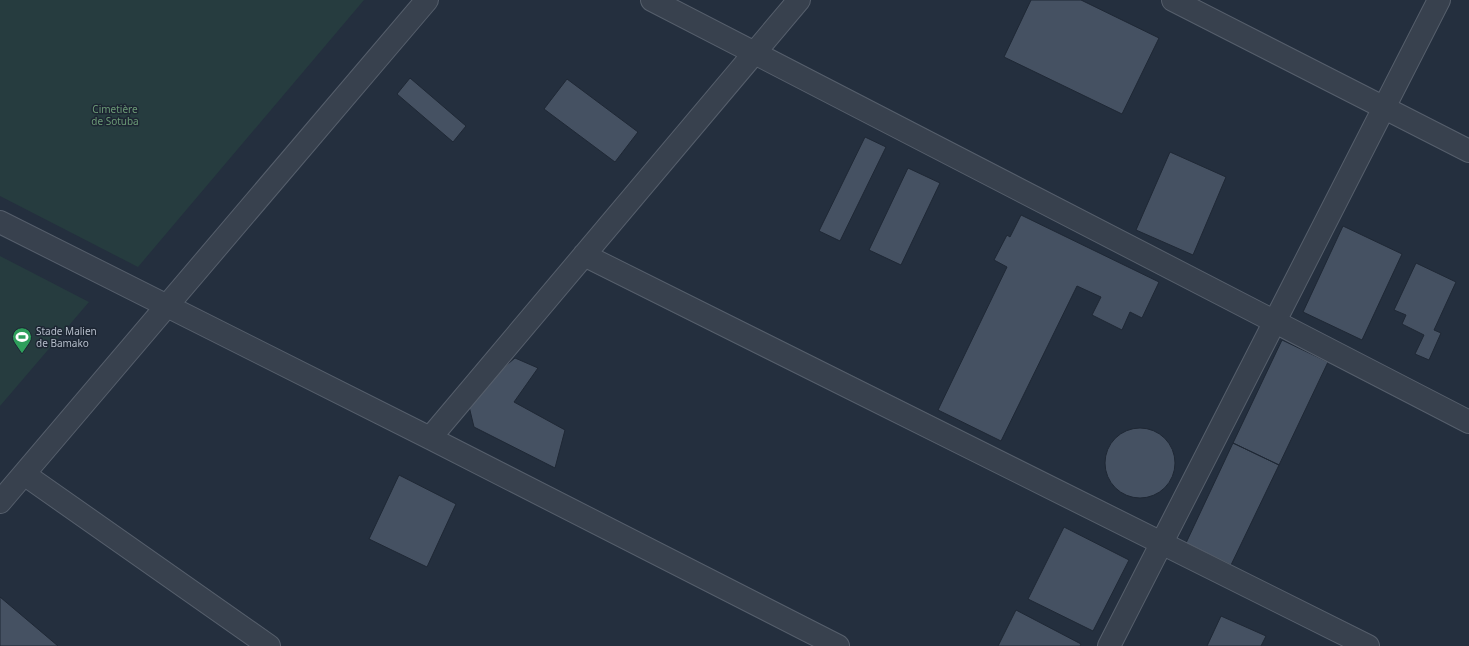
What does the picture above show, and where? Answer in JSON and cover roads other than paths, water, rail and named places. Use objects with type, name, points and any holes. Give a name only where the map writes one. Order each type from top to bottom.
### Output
[{"type":"street","points":[[0,502],[426,0]]},
{"type":"street","points":[[652,0],[1469,422]]},
{"type":"street","points":[[430,438],[799,0]]},
{"type":"street","points":[[1173,0],[1469,151]]},
{"type":"street","points":[[1109,646],[1439,0]]},
{"type":"street","points":[[0,222],[430,438],[838,646]]},
{"type":"street","points":[[584,255],[1368,646]]},
{"type":"street","points":[[24,474],[269,646]]},
{"type":"place","name":"Stade Malien de Bamako","points":[[22,354]]},
{"type":"park label","name":"Cimetière de Sotuba","points":[[115,114]]}]
